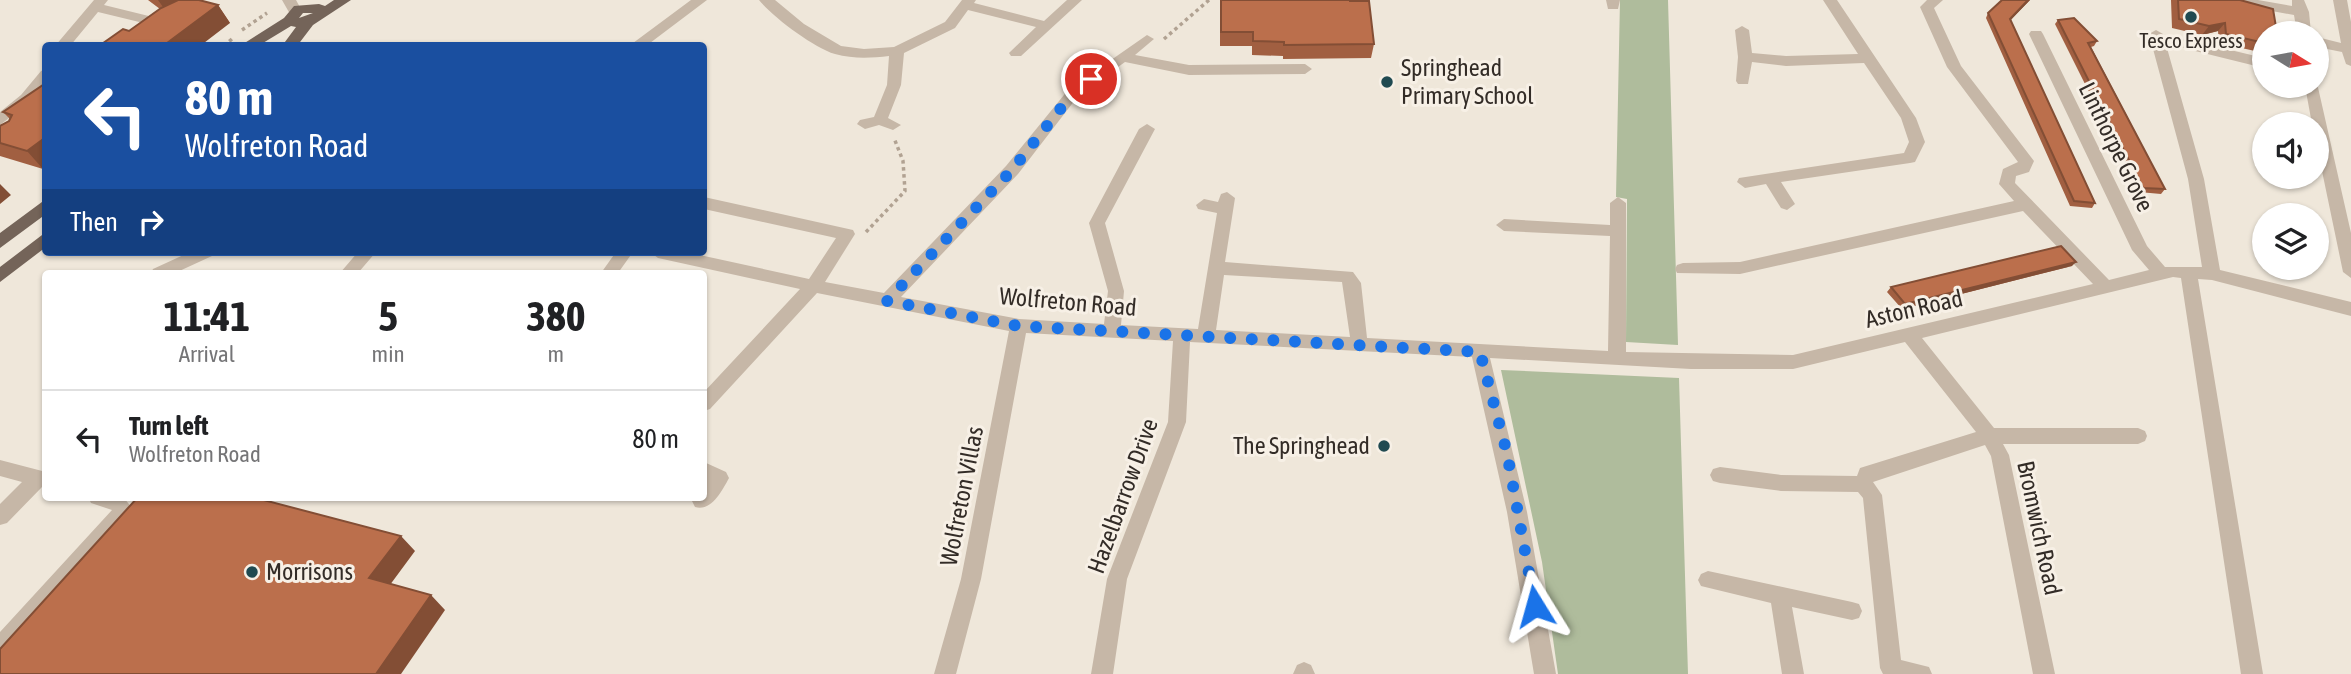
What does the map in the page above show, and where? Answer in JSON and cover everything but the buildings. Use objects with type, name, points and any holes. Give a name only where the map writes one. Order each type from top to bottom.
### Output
[{"type":"main road","points":[[253,42],[304,10],[344,0]]},
{"type":"main road","points":[[291,42],[304,10]]},
{"type":"main road","points":[[0,242],[42,208]]},
{"type":"main road","points":[[0,276],[42,241]]},
{"type":"street","points":[[642,42],[700,0]]},
{"type":"street","points":[[766,0],[799,27],[837,50],[864,54],[897,51],[950,25],[967,3],[1044,25]]},
{"type":"street","points":[[1016,53],[1044,25],[1075,0]]},
{"type":"street","points":[[1745,182],[1910,158],[1917,142],[1909,118],[1830,0]]},
{"type":"street","points":[[1936,0],[1927,7],[1954,67],[2026,161],[2026,165],[2009,173],[2007,184],[2024,205],[2037,214],[2107,288]]},
{"type":"street","points":[[2340,0],[2350,57]]},
{"type":"street","points":[[65,42],[97,3],[162,25],[183,16]]},
{"type":"street","points":[[2238,4],[2300,6]]},
{"type":"street","points":[[1742,30],[1745,57],[1743,81]]},
{"type":"street","name":"Linthorpe Grove","points":[[2036,34],[2140,250],[2162,274]]},
{"type":"street","points":[[2156,34],[2196,179],[2212,274]]},
{"type":"street","points":[[887,301],[1012,170],[1073,93],[1144,41]]},
{"type":"street","points":[[2180,43],[2245,53],[2252,57]]},
{"type":"street","points":[[2329,47],[2350,57]]},
{"type":"street","points":[[880,123],[894,85],[897,51]]},
{"type":"street","points":[[1123,57],[1189,70],[1305,69]]},
{"type":"street","points":[[1745,57],[1786,61],[1868,58]]},
{"type":"street","points":[[0,120],[26,98],[42,79]]},
{"type":"street","points":[[2315,98],[2347,242],[2351,272]]},
{"type":"street","points":[[1112,332],[1116,291],[1097,223],[1147,129]]},
{"type":"street","points":[[1771,179],[1787,204]]},
{"type":"street","points":[[1617,358],[1618,203]]},
{"type":"street","points":[[707,204],[847,234],[813,286],[707,401]]},
{"type":"street","points":[[1204,205],[1226,204],[1206,335]]},
{"type":"street","points":[[1684,269],[1740,268],[2024,205]]},
{"type":"street","points":[[1504,225],[1618,231]]},
{"type":"street","points":[[166,270],[197,256]]},
{"type":"street","points":[[351,270],[364,256]]},
{"type":"street","points":[[611,270],[622,256]]},
{"type":"street","name":"Wolfreton Road","points":[[676,256],[1019,326],[1359,343],[1480,352]]},
{"type":"street","points":[[1216,268],[1347,276],[1353,283],[1359,343]]},
{"type":"street","points":[[2188,271],[2252,674]]},
{"type":"street","name":"Aston Road","points":[[1480,352],[1783,363],[2162,274],[2188,271],[2212,274],[2351,309]]},
{"type":"street","name":"Wolfreton Villas","points":[[945,674],[971,579],[1019,326]]},
{"type":"street","name":"Hazelbarrow Drive","points":[[1102,674],[1117,579],[1177,422],[1182,334]]},
{"type":"street","name":"Bromwich Road","points":[[1910,335],[1989,436],[2000,455],[2044,674]]},
{"type":"street","points":[[1480,352],[1507,453],[1526,547],[1545,674]]},
{"type":"street","points":[[1863,484],[1867,474],[1989,436],[2138,436]]},
{"type":"street","points":[[0,468],[42,479]]},
{"type":"street","points":[[707,472],[719,478],[707,494]]},
{"type":"street","points":[[1720,475],[1781,482],[1863,484],[1872,495],[1891,668],[1921,674]]},
{"type":"street","points":[[0,517],[42,479]]},
{"type":"street","points":[[0,647],[122,513],[124,510],[119,504],[110,501]]},
{"type":"street","points":[[1708,580],[1780,598],[1852,611]]},
{"type":"street","points":[[1780,598],[1793,674]]},
{"type":"path","points":[[1144,41],[1167,39],[1209,0]]},
{"type":"path","points":[[859,239],[905,191],[902,161],[895,143],[880,123]]},
{"type":"green space","points":[[1620,0],[1668,0],[1678,345],[1626,342],[1627,199],[1616,197]]},
{"type":"green space","points":[[1501,370],[1679,378],[1688,674],[1558,674],[1542,562]]},
{"type":"place","name":"Tesco Express","points":[[2191,17]]},
{"type":"place","name":"Springhead Primary School","points":[[1387,82]]},
{"type":"place","name":"The Springhead","points":[[1384,446]]},
{"type":"place","name":"Morrisons","points":[[252,572]]},
{"type":"route","points":[[1091,79],[1073,93],[1012,170],[887,301],[1019,326],[1359,343],[1480,352],[1507,453],[1529,560],[1535,606]]}]
